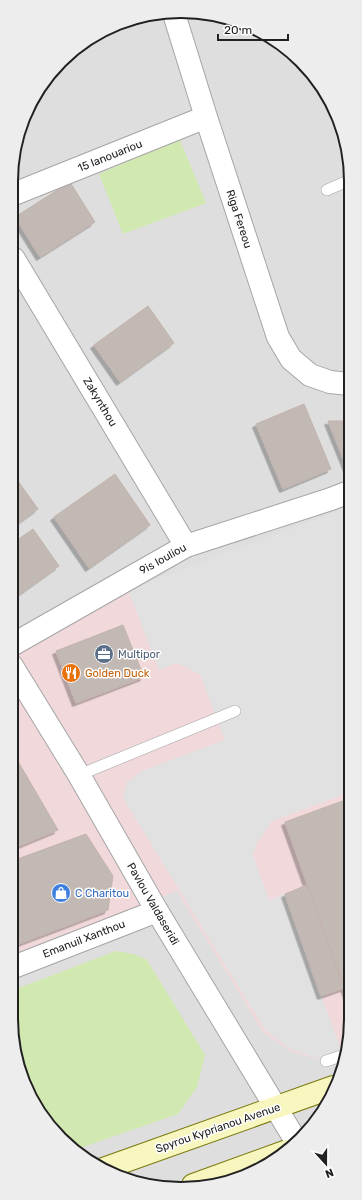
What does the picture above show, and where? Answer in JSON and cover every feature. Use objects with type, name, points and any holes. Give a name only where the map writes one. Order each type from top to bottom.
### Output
[{"type":"main road","name":"Spyrou Kyprianou Avenue","points":[[111,1166],[328,1089]]},
{"type":"main road","points":[[206,1180],[262,1160]]},
{"type":"street","name":"Riga Fereou","points":[[175,18],[278,337],[291,358],[310,375],[330,382],[344,383]]},
{"type":"street","name":"15 Ianouariou","points":[[18,192],[206,117]]},
{"type":"street","name":"Zakynthou","points":[[18,266],[186,546]]},
{"type":"street","name":"9is Iouliou","points":[[18,642],[186,546],[331,500],[344,494]]},
{"type":"street","name":"Pavlou Valdaseridi","points":[[18,676],[79,775],[157,911],[293,1137]]},
{"type":"street","name":"Emanuil Xanthou","points":[[18,965],[157,911]]},
{"type":"lane","points":[[327,190],[344,183]]},
{"type":"lane","points":[[79,775],[236,711]]},
{"type":"lane","points":[[326,1060],[339,1056]]},
{"type":"shaded area","points":[[170,18],[192,18],[213,21],[243,30],[272,45],[304,74],[317,90],[332,119],[343,160],[344,1030],[341,1051],[332,1081],[317,1110],[288,1142],[272,1155],[243,1170],[213,1179],[192,1182],[170,1182],[149,1179],[119,1170],[99,1160],[90,1155],[74,1142],[58,1126],[45,1110],[30,1081],[21,1051],[18,1030],[18,170],[21,149],[30,119],[45,90],[74,58],[90,45],[119,30],[149,21]]},
{"type":"shaded area","points":[[344,509],[344,1030],[341,1051],[337,1065],[290,1051],[263,1032],[177,891],[18,952],[18,646],[128,590]]},
{"type":"shaded area","points":[[344,509],[344,794],[272,821],[257,843],[253,855],[269,900],[285,894],[341,1050],[340,1054],[326,1061],[290,1049],[265,1030],[123,798],[127,782],[142,771],[225,740],[200,675],[177,663],[159,670],[128,590]]},
{"type":"green space","points":[[179,138],[206,203],[123,234],[99,174]]},
{"type":"green space","points":[[116,951],[133,954],[147,960],[205,1055],[197,1087],[178,1114],[81,1147],[58,1126],[45,1110],[30,1081],[19,1040],[18,988]]},
{"type":"building","points":[[70,182],[95,222],[40,257],[18,222],[18,215]]},
{"type":"building","points":[[148,306],[174,343],[120,382],[94,345]]},
{"type":"building","points":[[304,404],[331,469],[283,489],[256,424]]},
{"type":"building","points":[[328,421],[344,421],[344,461]]},
{"type":"building","points":[[115,474],[150,525],[89,568],[54,517]]},
{"type":"building","points":[[18,481],[38,509],[18,523]]},
{"type":"building","points":[[33,529],[59,566],[18,595],[18,540]]},
{"type":"building","points":[[123,625],[144,677],[76,703],[56,651]]},
{"type":"building","points":[[18,761],[58,830],[18,847]]},
{"type":"building","points":[[344,800],[344,987],[285,822]]},
{"type":"building","name":"C Charitou","points":[[86,834],[113,876],[108,910],[18,944],[18,859]]},
{"type":"building","points":[[307,885],[344,988],[321,996],[285,894]]},
{"type":"place","name":"Multipor","points":[[104,654]]},
{"type":"place","name":"Golden Duck","points":[[71,673]]},
{"type":"place","name":"C Charitou","points":[[61,893]]}]
